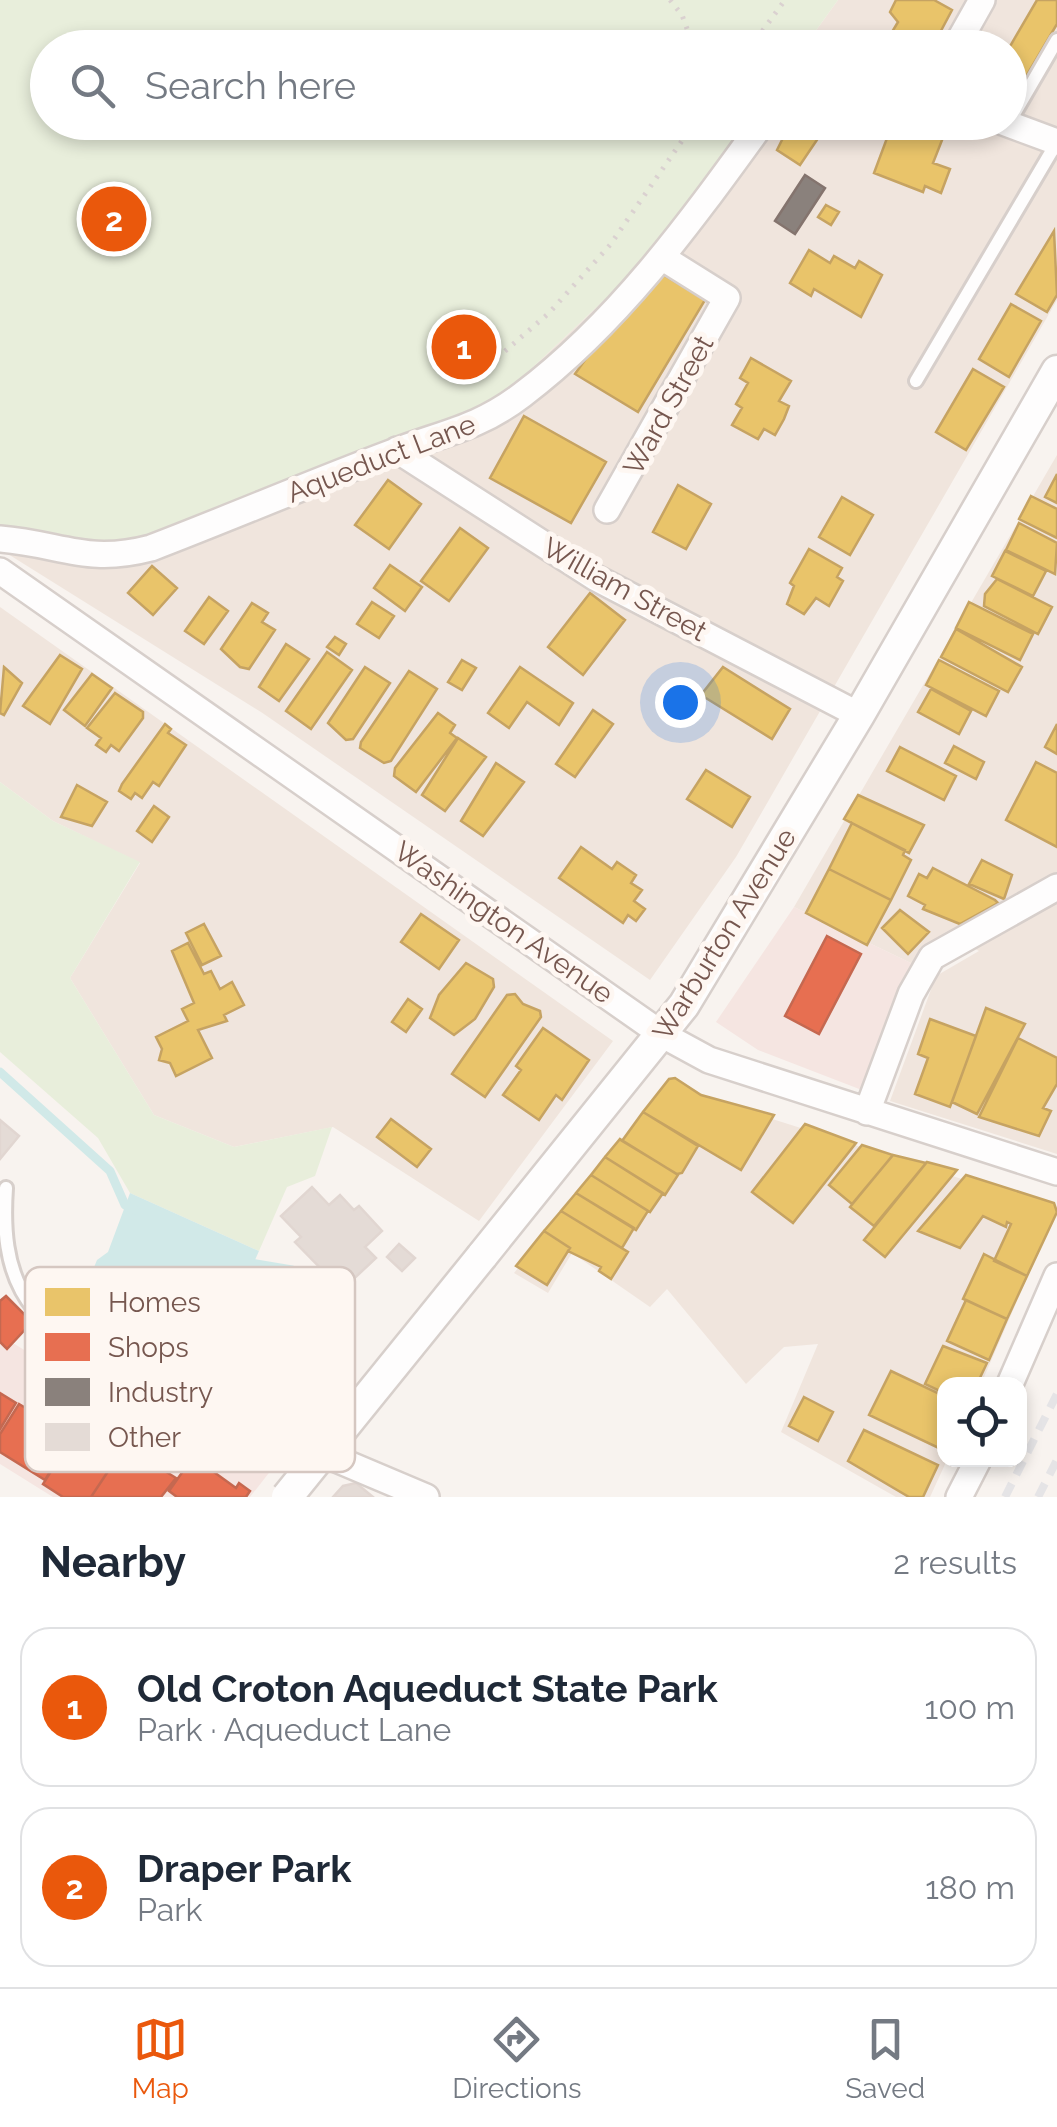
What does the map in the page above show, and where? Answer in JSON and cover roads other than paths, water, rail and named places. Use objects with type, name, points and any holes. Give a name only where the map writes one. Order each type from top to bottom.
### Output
[{"type":"street","points":[[966,30],[982,0]]},
{"type":"street","points":[[1027,131],[1057,142]]},
{"type":"street","name":"Aqueduct Lane","points":[[0,538],[101,558],[119,556],[151,548],[397,450],[457,434],[520,397],[569,356],[663,258],[750,140]]},
{"type":"street","name":"Ward Street","points":[[608,510],[727,298],[663,258]]},
{"type":"street","name":"Warburton Avenue","points":[[355,1412],[663,1034],[859,716],[1057,372]]},
{"type":"street","name":"William Street","points":[[397,450],[596,578],[859,716]]},
{"type":"street","name":"Washington Avenue","points":[[0,572],[663,1034],[708,1060],[1057,1172]]},
{"type":"street","points":[[867,1112],[911,994],[932,957],[1057,887]]},
{"type":"street","points":[[1013,1377],[1057,1276]]},
{"type":"street","points":[[355,1467],[426,1497]]},
{"type":"street","points":[[959,1497],[974,1467]]},
{"type":"street","name":"Warburton Avenue","points":[[286,1497],[306,1472]]},
{"type":"lane","points":[[1027,90],[1057,40]]},
{"type":"lane","points":[[916,382],[1057,142]]},
{"type":"lane","points":[[6,1188],[1,1235],[4,1264],[14,1290],[25,1305]]},
{"type":"water","points":[[130,1193],[259,1251],[252,1267],[94,1267],[108,1252]]},
{"type":"waterway","points":[[0,1072],[110,1171],[125,1205],[135,1210]]},
{"type":"waterway","points":[[244,1262],[274,1267]]},
{"type":"railway","points":[[1005,1497],[1057,1394]]},
{"type":"railway","points":[[1038,1497],[1057,1460]]},
{"type":"place","name":"Draper Park","points":[[114,219]]},
{"type":"place","name":"Old Croton Aqueduct State Park","points":[[464,347]]}]
